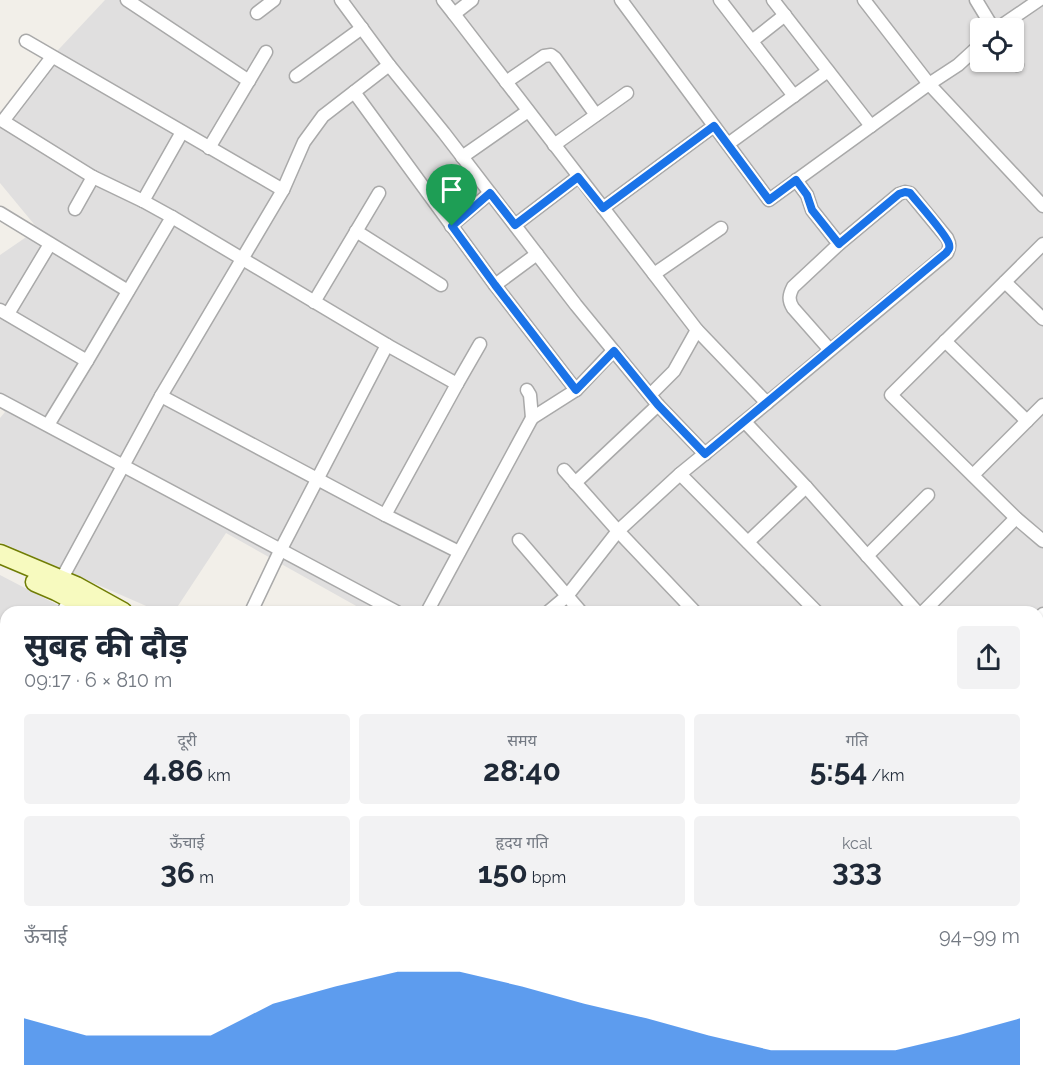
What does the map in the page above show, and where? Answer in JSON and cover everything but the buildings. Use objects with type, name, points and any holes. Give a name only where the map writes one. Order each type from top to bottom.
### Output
[{"type":"street","points":[[128,0],[249,81]]},
{"type":"street","points":[[257,13],[274,0]]},
{"type":"street","points":[[341,0],[576,305],[654,400],[705,454]]},
{"type":"street","points":[[443,0],[697,330],[767,403]]},
{"type":"street","points":[[454,14],[472,0]]},
{"type":"street","points":[[621,0],[769,200],[958,65],[970,54]]},
{"type":"street","points":[[720,0],[794,96]]},
{"type":"street","points":[[773,0],[871,126]]},
{"type":"street","points":[[864,0],[929,84],[1043,206]]},
{"type":"street","points":[[976,0],[989,18]]},
{"type":"street","points":[[1011,18],[1039,0]]},
{"type":"street","points":[[752,41],[784,15]]},
{"type":"street","points":[[296,76],[362,28]]},
{"type":"street","points":[[26,41],[283,190]]},
{"type":"street","points":[[209,148],[267,52]]},
{"type":"street","points":[[506,82],[544,56],[551,55],[596,115]]},
{"type":"street","points":[[52,57],[1,123],[93,177],[171,217],[457,384]]},
{"type":"street","points":[[68,594],[123,465],[161,396],[283,190],[304,141],[323,116],[389,65]]},
{"type":"street","points":[[728,144],[828,71]]},
{"type":"street","points":[[354,92],[495,285],[576,390]]},
{"type":"street","points":[[554,145],[627,93]]},
{"type":"street","points":[[462,157],[528,111]]},
{"type":"street","points":[[603,208],[714,126]]},
{"type":"street","points":[[143,201],[182,132]]},
{"type":"street","points":[[75,209],[93,177]]},
{"type":"street","points":[[515,225],[578,177]]},
{"type":"street","points":[[796,180],[807,195],[812,210],[839,244]]},
{"type":"street","points":[[314,302],[380,193]]},
{"type":"street","points":[[452,226],[490,193]]},
{"type":"street","points":[[555,606],[567,596],[618,531],[680,474],[745,422],[946,253],[950,248],[949,243],[910,193],[899,194],[839,244],[790,293],[789,301],[793,308],[830,350]]},
{"type":"street","points":[[0,213],[128,291]]},
{"type":"street","points":[[48,425],[171,217]]},
{"type":"street","points":[[654,274],[722,228]]},
{"type":"street","points":[[356,231],[441,285]]},
{"type":"street","points":[[50,244],[4,312],[87,361]]},
{"type":"street","points":[[1043,244],[891,395],[1016,518],[1043,540]]},
{"type":"street","points":[[495,285],[537,254]]},
{"type":"street","points":[[1005,282],[1043,319]]},
{"type":"street","points":[[575,483],[654,400],[674,371],[697,330]]},
{"type":"street","points":[[945,341],[1027,421]]},
{"type":"street","points":[[386,515],[480,344]]},
{"type":"street","points":[[254,606],[387,345]]},
{"type":"street","points":[[430,606],[532,418],[576,390],[614,351]]},
{"type":"street","points":[[527,390],[530,395],[532,418]]},
{"type":"street","points":[[161,396],[459,552]]},
{"type":"street","points":[[0,400],[385,606]]},
{"type":"street","points":[[973,475],[1043,405]]},
{"type":"street","points":[[745,422],[912,606]]},
{"type":"street","points":[[564,470],[689,606]]},
{"type":"street","points":[[680,474],[811,606]]},
{"type":"street","points":[[748,542],[806,487]]},
{"type":"street","points":[[867,556],[928,495]]},
{"type":"street","points":[[929,606],[1016,518]]},
{"type":"street","points":[[519,540],[576,606]]},
{"type":"street","points":[[0,554],[87,606]]},
{"type":"street","points":[[0,568],[56,591],[105,606]]},
{"type":"shaded area","points":[[105,0],[1043,0],[1043,606],[356,606],[226,533],[178,606],[146,606],[0,542],[0,418],[5,412],[0,408],[0,255],[38,229],[0,183],[0,112]]},
{"type":"shaded area","points":[[0,575],[59,606],[0,606]]},
{"type":"route","points":[[714,126],[769,200],[796,180],[810,200],[812,210],[839,244],[899,194],[905,192],[910,193],[947,238],[950,248],[705,454],[658,405],[614,351],[576,390],[452,226],[490,193],[515,225],[578,177],[603,208],[714,126]]}]
